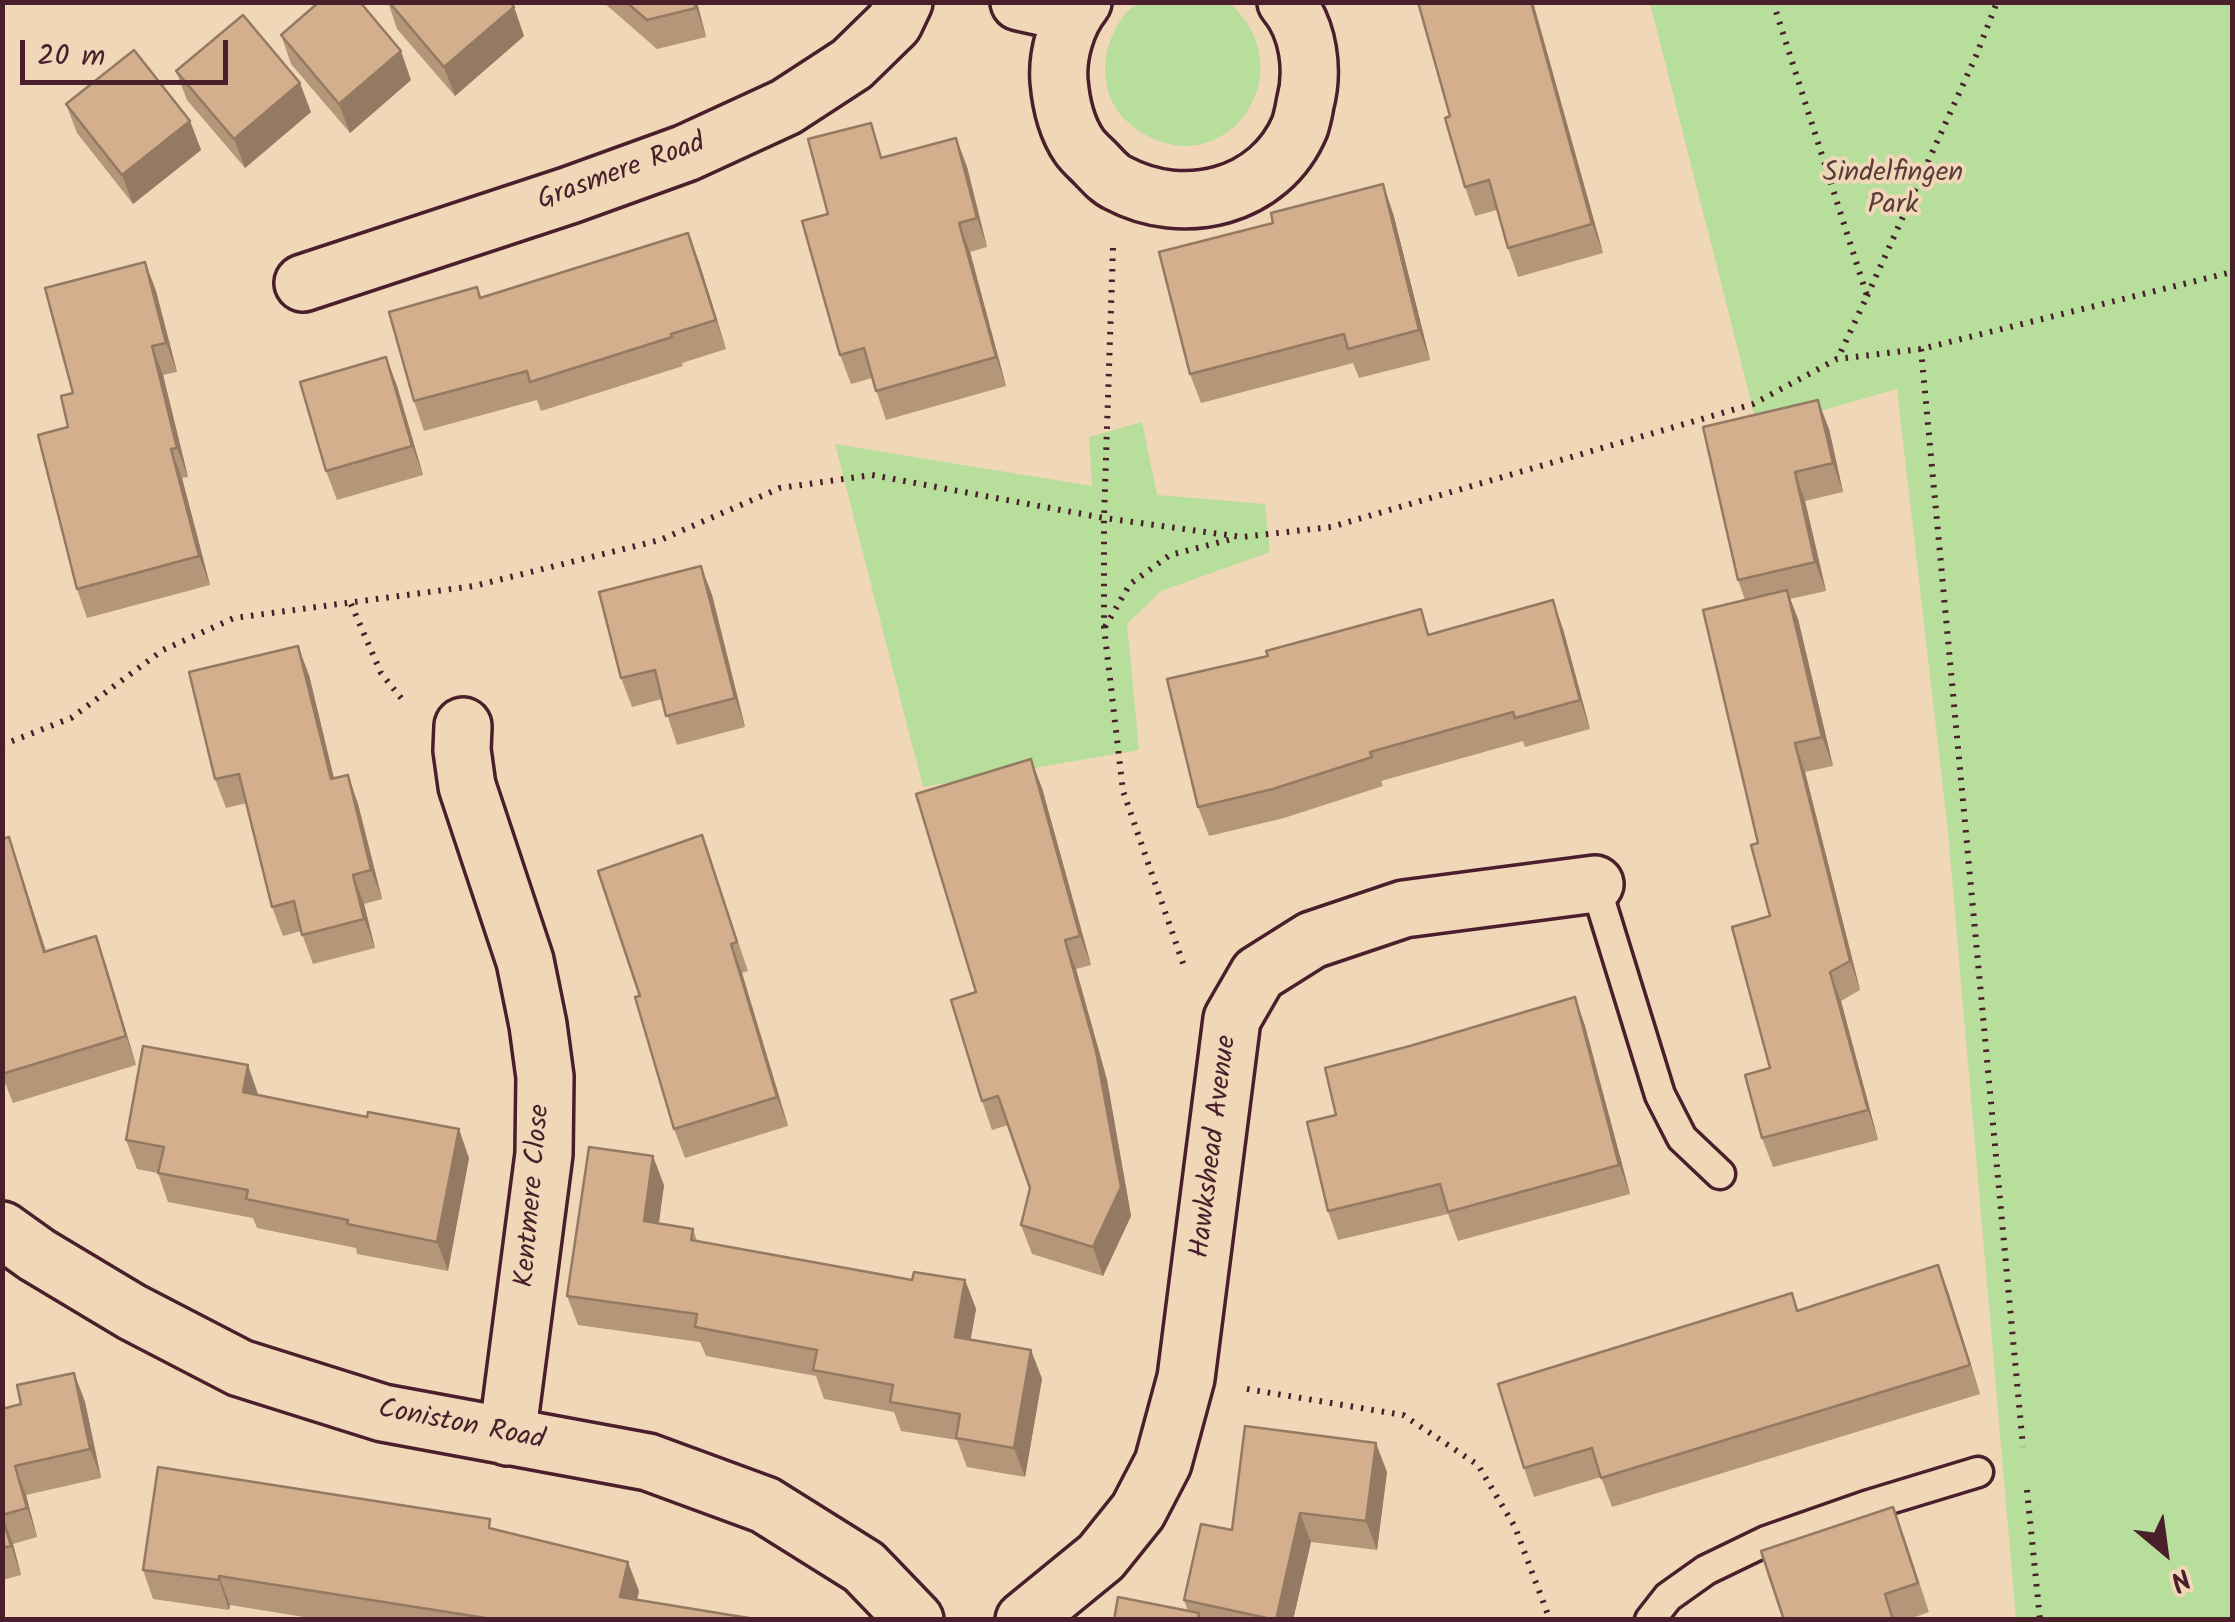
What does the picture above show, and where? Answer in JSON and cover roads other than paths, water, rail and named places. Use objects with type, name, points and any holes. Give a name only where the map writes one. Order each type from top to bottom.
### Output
[{"type":"street","name":"Grasmere Road","points":[[303,283],[686,153],[786,107],[852,64],[894,23],[904,2]]},
{"type":"street","points":[[1019,2],[1078,8],[1058,64],[1062,108],[1080,147],[1114,182],[1155,199],[1202,201],[1244,187],[1279,160],[1300,127],[1310,85],[1306,41],[1286,2]]},
{"type":"street","name":"Kentmere Close","points":[[464,726],[462,750],[467,786],[525,961],[544,1077],[544,1154],[507,1437]]},
{"type":"street","name":"Hawkshead Avenue","points":[[1024,1620],[1100,1557],[1138,1512],[1163,1463],[1186,1378],[1232,1019],[1258,974],[1312,940],[1404,909],[1595,884]]},
{"type":"street","name":"Coniston Road","points":[[2,1230],[132,1312],[240,1368],[383,1413],[648,1462],[765,1505],[864,1567],[914,1620]]},
{"type":"lane","points":[[1595,884],[1660,1094],[1682,1138],[1720,1174]]},
{"type":"lane","points":[[1650,1620],[1668,1597],[1706,1570],[1766,1541],[1978,1472]]},
{"type":"park label","name":"Sindelfingen Park","points":[[1893,191]]}]
